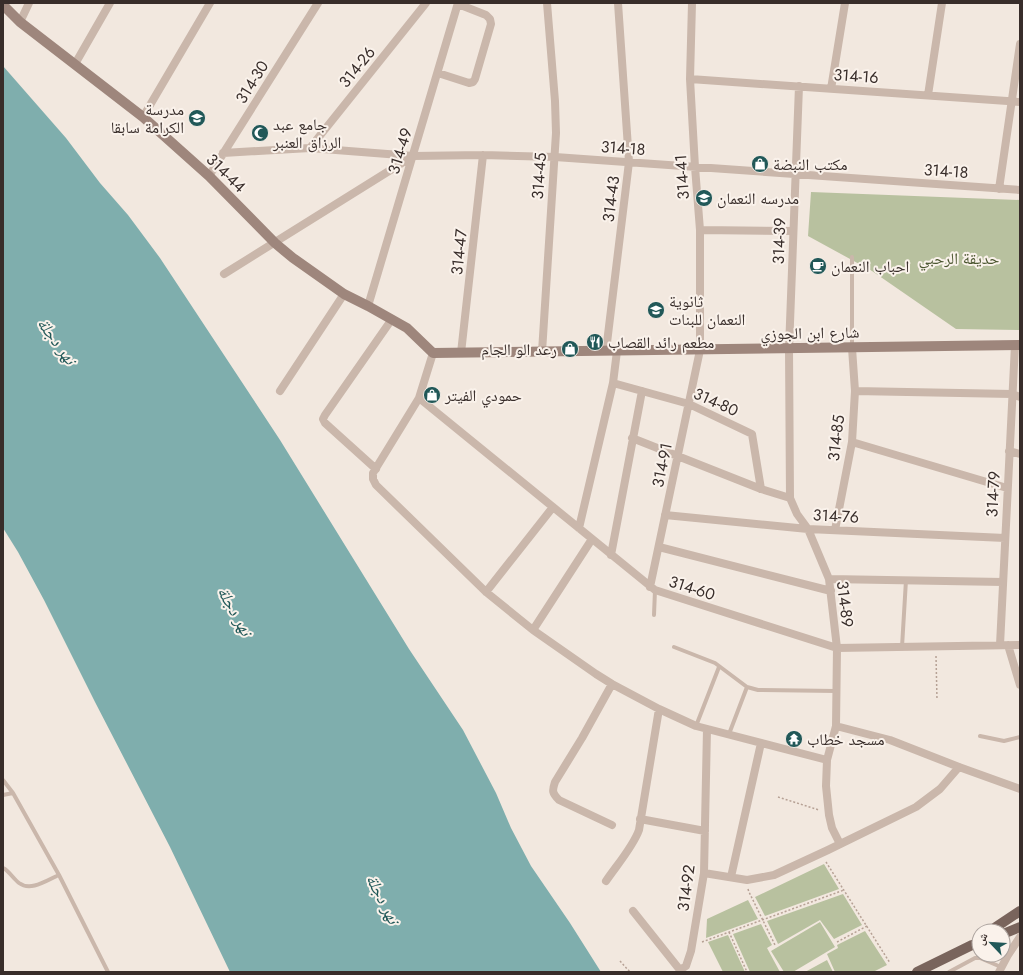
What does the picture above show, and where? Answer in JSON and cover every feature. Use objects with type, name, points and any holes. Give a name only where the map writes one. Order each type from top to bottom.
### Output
[{"type":"main road","points":[[1003,923],[1020,912]]},
{"type":"main road","points":[[918,972],[971,945]]},
{"type":"street","points":[[20,22],[30,3]]},
{"type":"street","points":[[75,64],[110,3]]},
{"type":"street","points":[[143,117],[210,3]]},
{"type":"street","name":"314-30","points":[[209,176],[318,3]]},
{"type":"street","name":"314-26","points":[[310,148],[426,3]]},
{"type":"street","points":[[438,73],[469,83],[473,82],[491,24],[490,19],[486,15],[458,3]]},
{"type":"street","name":"314-49","points":[[368,306],[458,3]]},
{"type":"street","name":"314-45","points":[[542,352],[556,133],[555,101],[547,3]]},
{"type":"street","name":"314-43","points":[[606,351],[629,162],[618,3]]},
{"type":"street","name":"314-41","points":[[692,3],[690,79],[700,230],[700,350]]},
{"type":"street","points":[[831,89],[845,3]]},
{"type":"street","points":[[928,95],[942,3]]},
{"type":"street","name":"314-44","points":[[3,5],[20,22],[143,117],[209,176],[275,243],[293,258],[344,294],[407,328],[433,353]]},
{"type":"street","points":[[999,189],[1016,101],[1020,44]]},
{"type":"street","name":"314-16","points":[[690,79],[1016,101]]},
{"type":"street","name":"314-39","points":[[789,349],[799,86]]},
{"type":"street","name":"314-18","points":[[223,153],[310,148],[413,156],[483,155],[555,157],[1020,190]]},
{"type":"street","name":"314-47","points":[[462,353],[483,155]]},
{"type":"street","points":[[224,274],[413,156]]},
{"type":"street","points":[[700,230],[793,231]]},
{"type":"street","points":[[280,391],[344,294]]},
{"type":"street","points":[[376,469],[325,423],[323,419],[392,319]]},
{"type":"street","name":"شارع ابن الجوزي","points":[[433,353],[1017,345]]},
{"type":"street","name":"314-79","points":[[1017,345],[1016,396],[1009,451],[1003,582],[1004,645],[1020,685]]},
{"type":"street","name":"314-85","points":[[835,530],[852,442],[855,391],[852,348]]},
{"type":"street","name":"314-89","points":[[789,349],[790,498],[797,514],[808,529],[829,578],[837,648],[836,726],[827,760],[826,786],[832,828],[840,844]]},
{"type":"street","name":"314-91","points":[[653,588],[659,547],[700,350]]},
{"type":"street","points":[[578,528],[613,383],[617,351]]},
{"type":"street","points":[[433,353],[419,398],[373,473],[373,479],[376,485],[486,592],[533,630],[612,684],[659,709],[696,726],[827,760]]},
{"type":"street","name":"314-80","points":[[613,383],[689,404],[752,434],[761,489]]},
{"type":"street","points":[[611,554],[642,391]]},
{"type":"street","points":[[855,391],[1016,396]]},
{"type":"street","name":"314-60","points":[[419,398],[653,588],[837,648],[1020,645]]},
{"type":"street","points":[[632,438],[761,489],[790,498]]},
{"type":"street","points":[[852,442],[1007,488]]},
{"type":"street","points":[[1009,451],[1020,454]]},
{"type":"street","points":[[486,592],[553,507]]},
{"type":"street","name":"314-76","points":[[666,515],[808,529],[1005,538]]},
{"type":"street","points":[[533,630],[592,539]]},
{"type":"street","points":[[659,547],[830,591]]},
{"type":"street","points":[[829,578],[1003,582]]},
{"type":"street","points":[[612,684],[582,738],[555,782],[553,790],[554,795],[559,800],[612,825]]},
{"type":"street","points":[[606,881],[637,836],[659,709]]},
{"type":"street","points":[[836,726],[890,740],[1020,789]]},
{"type":"street","name":"314-92","points":[[632,911],[680,970],[686,966],[691,951],[704,873],[707,728]]},
{"type":"street","points":[[731,877],[761,743]]},
{"type":"street","points":[[704,873],[747,880],[774,875],[821,854],[916,807],[940,789],[960,767]]},
{"type":"street","points":[[640,819],[705,831]]},
{"type":"street","points":[[1000,970],[1020,937]]},
{"type":"lane","points":[[852,257],[852,348]]},
{"type":"lane","points":[[902,647],[906,580]]},
{"type":"lane","points":[[653,588],[654,615]]},
{"type":"lane","points":[[674,647],[715,663],[747,687],[758,690],[836,691]]},
{"type":"lane","points":[[696,726],[719,667]]},
{"type":"lane","points":[[729,734],[747,687]]},
{"type":"lane","points":[[980,736],[1004,741],[1020,737]]},
{"type":"lane","points":[[3,780],[59,875],[108,972]]},
{"type":"lane","points":[[3,796],[12,793]]},
{"type":"lane","points":[[3,868],[20,883],[28,887],[59,875]]},
{"type":"lane","points":[[949,972],[975,958],[980,958],[1000,970]]},
{"type":"path","points":[[936,646],[937,700]]},
{"type":"path","points":[[778,797],[829,812]]},
{"type":"path","points":[[821,854],[890,963]]},
{"type":"path","points":[[747,880],[749,892],[775,945]]},
{"type":"path","points":[[692,942],[699,943],[844,890]]},
{"type":"path","points":[[837,942],[867,926]]},
{"type":"path","points":[[729,932],[747,972]]},
{"type":"path","points":[[620,961],[630,972]]},
{"type":"green space","name":"حديقة الرحبي","points":[[811,192],[1020,200],[1020,330],[956,329],[872,271],[808,236]]},
{"type":"green space","points":[[824,864],[839,889],[765,916],[755,897]]},
{"type":"green space","points":[[843,894],[862,925],[834,939],[820,920],[778,944],[767,921]]},
{"type":"green space","points":[[748,900],[758,919],[706,938],[707,919]]},
{"type":"green space","points":[[820,922],[835,947],[793,972],[784,972],[771,951]]},
{"type":"green space","points":[[761,924],[772,945],[767,948],[780,972],[750,972],[733,934]]},
{"type":"green space","points":[[865,931],[887,965],[873,972],[835,972],[827,954],[838,948],[837,945]]},
{"type":"green space","points":[[728,935],[745,972],[723,972],[708,942]]},
{"type":"green space","points":[[827,960],[833,972],[805,972]]},
{"type":"water","name":"نهر دجلة","points":[[3,66],[66,138],[100,183],[128,215],[160,258],[280,440],[409,649],[463,730],[496,793],[511,828],[531,866],[601,972],[230,972],[170,847],[44,600],[3,528]]},
{"type":"place","name":"مدرسة الكرامة سابقا","points":[[197,118]]},
{"type":"place","name":"جامع عبد الرزاق العنبر","points":[[260,133]]},
{"type":"place","name":"مكتب النبضة","points":[[760,164]]},
{"type":"place","name":"مدرسه النعمان","points":[[704,198]]},
{"type":"place","name":"احباب النعمان","points":[[818,266]]},
{"type":"place","name":"ثانوية النعمان للبنات","points":[[656,310]]},
{"type":"place","name":"مطعم رائد القصاب","points":[[595,342]]},
{"type":"place","name":"رعد الو الجام","points":[[570,349]]},
{"type":"place","name":"حمودي الفيتر","points":[[432,395]]},
{"type":"place","name":"مسجد خطاب","points":[[794,739]]}]
